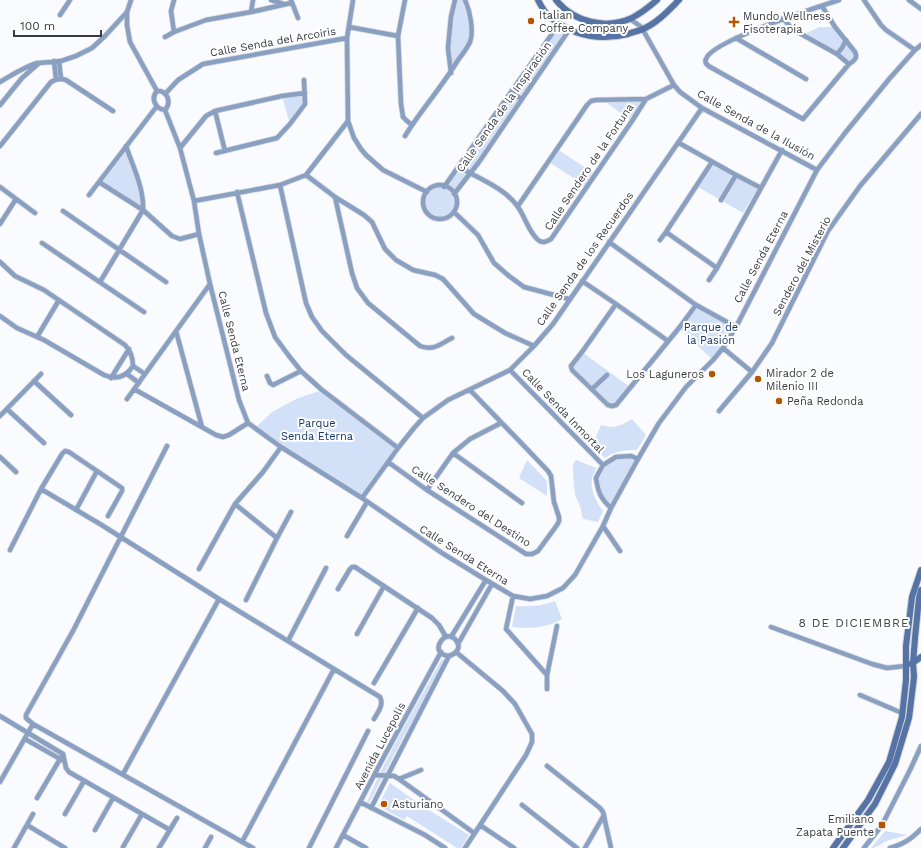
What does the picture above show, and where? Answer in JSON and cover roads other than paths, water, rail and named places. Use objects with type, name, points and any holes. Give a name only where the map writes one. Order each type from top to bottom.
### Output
[{"type":"main road","points":[[538,0],[549,16],[569,30],[583,35],[612,37],[643,30],[654,23],[679,0]]},
{"type":"main road","points":[[556,0],[561,6],[575,16],[604,27],[605,30],[602,33],[594,36]]},
{"type":"main road","points":[[594,23],[610,24],[630,19],[641,13],[657,0]]},
{"type":"main road","points":[[620,22],[612,27],[611,30],[612,33],[620,35]]},
{"type":"main road","points":[[833,848],[868,800],[889,762],[902,714],[906,680],[906,646],[912,597],[921,570]]},
{"type":"main road","points":[[843,848],[875,804],[895,764],[909,718],[914,677],[913,663],[915,638],[921,590]]},
{"type":"main road","points":[[915,638],[921,644]]},
{"type":"main road","points":[[905,666],[913,663],[921,657]]},
{"type":"street","points":[[60,15],[70,0]]},
{"type":"street","points":[[131,0],[127,12],[127,25],[130,42],[157,91],[165,94],[168,99],[168,107],[165,110],[162,110],[157,106],[154,101],[154,94],[157,91]]},
{"type":"street","points":[[174,0],[171,12],[174,32]]},
{"type":"street","points":[[251,12],[253,0]]},
{"type":"street","points":[[271,0],[284,4]]},
{"type":"street","points":[[353,0],[347,38],[348,121],[357,144],[366,155],[384,170],[426,192]]},
{"type":"street","points":[[405,0],[398,36],[401,104],[403,117],[407,122],[412,124]]},
{"type":"street","points":[[451,73],[448,48],[451,17],[455,0]]},
{"type":"street","points":[[405,136],[412,124],[451,73],[470,41],[472,28],[468,6],[465,0]]},
{"type":"street","points":[[822,6],[835,27],[856,52],[857,56],[803,119],[712,68],[706,63],[706,57],[712,51],[736,38],[782,18],[839,0]]},
{"type":"street","points":[[864,0],[886,30],[915,50]]},
{"type":"street","points":[[909,0],[921,9]]},
{"type":"street","points":[[165,37],[206,20],[251,12],[291,1],[298,18]]},
{"type":"street","points":[[0,82],[30,65],[76,56],[92,48],[127,12]]},
{"type":"street","points":[[782,18],[792,29],[837,54],[849,64]]},
{"type":"street","name":"Calle Senda de la Ilusión","points":[[630,19],[643,30],[674,85],[680,92],[702,108],[818,170]]},
{"type":"street","name":"Calle Senda de la Inspiración","points":[[444,186],[459,167],[559,24]]},
{"type":"street","points":[[349,27],[398,36]]},
{"type":"street","name":"Calle Senda de la Inspiración","points":[[454,194],[470,174],[569,30]]},
{"type":"street","name":"Calle Senda del Arcoiris","points":[[165,94],[178,80],[203,64],[347,38]]},
{"type":"street","points":[[736,38],[806,79]]},
{"type":"street","points":[[837,54],[846,40]]},
{"type":"street","name":"Calle Senda Eterna","points":[[165,110],[180,148],[194,201],[199,234],[210,284],[239,400],[248,423],[281,447],[362,498],[442,553],[513,596],[530,599],[547,596],[563,588],[575,575],[603,526],[610,508],[659,423],[686,387],[723,348],[818,170],[860,114],[915,50],[921,46]]},
{"type":"street","points":[[56,61],[59,79]]},
{"type":"street","points":[[0,105],[22,78],[39,63]]},
{"type":"street","points":[[0,146],[51,82],[59,79],[66,80],[113,111]]},
{"type":"street","points":[[216,153],[277,138],[305,104],[304,80]]},
{"type":"street","points":[[518,206],[591,101],[646,99],[674,85]]},
{"type":"street","points":[[512,92],[522,99]]},
{"type":"street","points":[[180,148],[206,116],[215,111],[282,96],[305,94]]},
{"type":"street","name":"Calle Sendero de la Fortuna","points":[[459,167],[493,185],[506,194],[518,206],[532,233],[539,241],[546,242],[551,239],[646,99]]},
{"type":"street","points":[[89,195],[157,106]]},
{"type":"street","name":"Calle Senda de los Recuerdos","points":[[362,498],[398,448],[423,418],[448,400],[510,370],[534,346],[552,324],[702,108]]},
{"type":"street","points":[[215,111],[225,151]]},
{"type":"street","name":"Sendero del Misterio","points":[[719,411],[752,372],[772,343],[828,231],[860,186],[921,114]]},
{"type":"street","points":[[194,201],[280,185],[306,175],[348,121]]},
{"type":"street","points":[[678,143],[761,188]]},
{"type":"street","points":[[100,282],[143,210],[144,202],[142,192],[126,146]]},
{"type":"street","points":[[709,280],[782,150]]},
{"type":"street","points":[[660,240],[712,162]]},
{"type":"street","points":[[306,175],[372,222],[385,249],[396,260],[413,270],[435,275],[443,279],[474,314],[505,333],[534,346]]},
{"type":"street","points":[[721,200],[736,175]]},
{"type":"street","points":[[99,182],[143,210],[172,236],[180,239],[199,234]]},
{"type":"street","points":[[280,185],[306,303],[312,317],[322,331],[346,355],[423,418]]},
{"type":"street","points":[[434,186],[444,186],[454,194],[456,204],[454,212],[448,217],[437,219],[427,214],[424,209],[424,197],[426,192],[434,186]]},
{"type":"street","points":[[0,187],[35,214]]},
{"type":"street","points":[[237,192],[266,313],[275,336],[301,371],[322,390],[398,448]]},
{"type":"street","points":[[335,196],[352,273],[357,288],[368,303],[420,346],[432,348],[452,338]]},
{"type":"street","points":[[0,224],[16,199]]},
{"type":"street","points":[[63,211],[166,282]]},
{"type":"street","points":[[454,212],[478,234],[494,262],[509,276],[524,286],[569,299]]},
{"type":"street","points":[[666,232],[717,268]]},
{"type":"street","points":[[609,242],[696,305],[736,326]]},
{"type":"street","points":[[42,243],[144,312]]},
{"type":"street","points":[[0,262],[15,276],[44,290],[125,345],[133,357],[133,366],[127,374],[111,378],[44,340],[17,328],[0,316]]},
{"type":"street","points":[[582,281],[668,341]]},
{"type":"street","points":[[126,399],[210,284]]},
{"type":"street","points":[[37,337],[59,300]]},
{"type":"street","points":[[616,304],[571,366],[572,370],[608,405],[612,406],[614,406],[679,328],[696,305]]},
{"type":"street","points":[[176,331],[202,427]]},
{"type":"street","points":[[723,348],[752,372]]},
{"type":"street","points":[[111,378],[129,349]]},
{"type":"street","points":[[133,366],[145,374]]},
{"type":"street","name":"Calle Senda Inmortal","points":[[510,370],[603,465]]},
{"type":"street","points":[[267,376],[270,383],[273,385],[301,371]]},
{"type":"street","points":[[0,416],[41,374]]},
{"type":"street","points":[[127,374],[139,383]]},
{"type":"street","points":[[592,389],[607,375]]},
{"type":"street","points":[[34,381],[71,415]]},
{"type":"street","points":[[134,388],[222,437],[229,435],[248,423]]},
{"type":"street","name":"Calle Sendero del Destino","points":[[388,462],[427,490],[526,554],[532,554],[538,551],[559,521],[554,502],[551,476],[548,471],[470,390]]},
{"type":"street","points":[[7,409],[44,443]]},
{"type":"street","points":[[427,490],[453,453],[470,439],[501,423]]},
{"type":"street","points":[[167,446],[74,629],[26,715],[26,718],[33,724],[253,848]]},
{"type":"street","points":[[198,569],[235,504],[263,472],[281,447]]},
{"type":"street","points":[[10,550],[41,489],[65,451],[69,452],[120,486],[122,490],[108,516]]},
{"type":"street","points":[[453,453],[522,503]]},
{"type":"street","name":"Calle Senda Inmortal","points":[[610,508],[604,502],[599,493],[596,478],[603,465],[616,457],[631,456],[638,458]]},
{"type":"street","points":[[0,457],[16,472]]},
{"type":"street","points":[[76,510],[97,471]]},
{"type":"street","points":[[41,489],[380,697],[382,701],[381,705],[374,719]]},
{"type":"street","points":[[347,536],[367,502]]},
{"type":"street","points":[[235,504],[276,538]]},
{"type":"street","points":[[246,600],[276,538],[291,512]]},
{"type":"street","points":[[603,526],[620,552]]},
{"type":"street","points":[[338,589],[348,571],[352,567],[355,567],[432,618],[448,637],[455,640],[458,644]]},
{"type":"street","points":[[288,641],[326,568]]},
{"type":"street","name":"Avenida Lucepolis","points":[[336,848],[441,652],[439,647],[441,640],[448,637],[463,617],[486,580]]},
{"type":"street","points":[[441,652],[444,655],[449,656],[458,650],[458,644],[492,584]]},
{"type":"street","points":[[357,634],[384,586]]},
{"type":"street","points":[[513,596],[506,629],[547,675]]},
{"type":"street","points":[[123,774],[219,599]]},
{"type":"street","points":[[374,683],[418,608]]},
{"type":"street","points":[[463,617],[471,622]]},
{"type":"street","points":[[547,689],[547,675],[557,626]]},
{"type":"street","points":[[771,627],[872,664],[887,668],[905,666]]},
{"type":"street","points":[[456,652],[510,697],[532,734],[532,742],[526,755],[465,848]]},
{"type":"street","name":"Avenida Lucepolis","points":[[371,808],[449,656]]},
{"type":"street","points":[[242,842],[334,668]]},
{"type":"street","points":[[860,695],[902,714]]},
{"type":"street","points":[[0,716],[63,754],[66,768],[69,772],[170,830]]},
{"type":"street","points":[[0,782],[33,724]]},
{"type":"street","points":[[309,848],[368,731]]},
{"type":"street","points":[[25,739],[65,762]]},
{"type":"street","points":[[43,749],[46,743]]},
{"type":"street","points":[[864,848],[882,825],[921,746]]},
{"type":"street","points":[[37,798],[63,754]]},
{"type":"street","points":[[547,766],[600,808],[604,815],[611,848]]},
{"type":"street","points":[[399,779],[421,770]]},
{"type":"street","points":[[375,775],[394,776],[474,833]]},
{"type":"street","points":[[65,814],[84,781]]},
{"type":"street","points":[[95,830],[113,798]]},
{"type":"street","points":[[360,802],[426,835],[445,848]]},
{"type":"street","points":[[522,805],[577,848]]},
{"type":"street","points":[[14,848],[33,814]]},
{"type":"street","points":[[123,847],[142,814]]},
{"type":"street","points":[[585,848],[604,815]]},
{"type":"street","points":[[159,848],[177,818]]},
{"type":"street","points":[[480,824],[514,848]]},
{"type":"street","points":[[27,825],[65,848]]},
{"type":"street","points":[[890,848],[907,842],[921,829]]},
{"type":"street","points":[[343,835],[366,848]]},
{"type":"street","points":[[205,848],[211,837]]},
{"type":"place","name":"Italian Coffee Company","points":[[531,21]]},
{"type":"place","name":"Mundo Wellness Fisoterapia","points":[[734,22]]},
{"type":"place","name":"Los Laguneros","points":[[712,374]]},
{"type":"place","name":"Mirador 2 de Milenio III","points":[[758,379]]},
{"type":"place","name":"Peña Redonda","points":[[779,401]]},
{"type":"place","name":"Asturiano","points":[[384,804]]},
{"type":"place","name":"Emiliano Zapata Puente","points":[[882,825]]},
{"type":"district","name":"8 DE DICIEMBRE","points":[[854,623]]},
{"type":"park label","name":"Parque de la Pasión","points":[[711,333]]},
{"type":"park label","name":"Parque Senda Eterna","points":[[317,429]]}]
